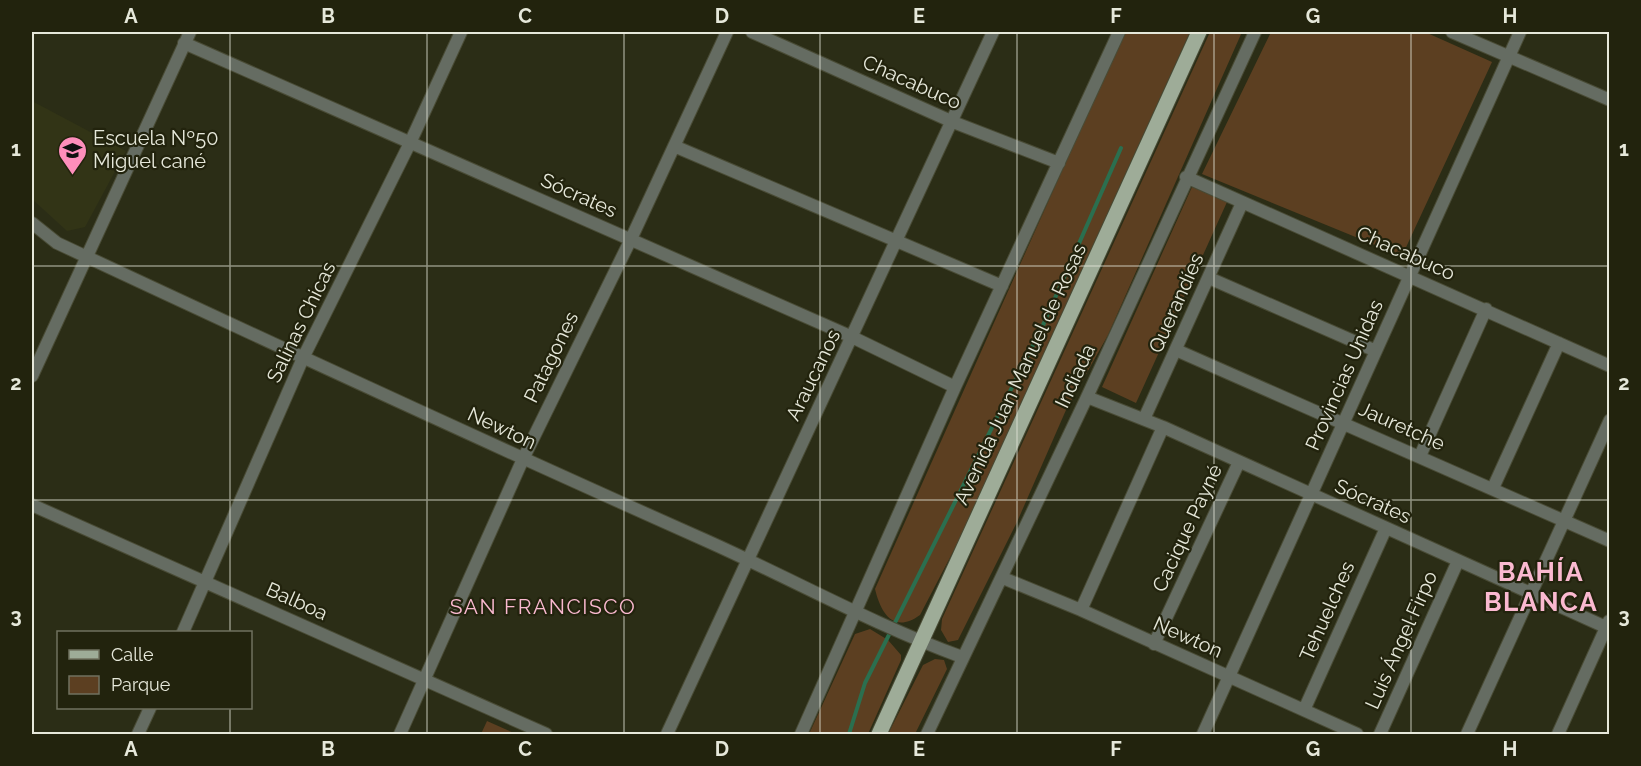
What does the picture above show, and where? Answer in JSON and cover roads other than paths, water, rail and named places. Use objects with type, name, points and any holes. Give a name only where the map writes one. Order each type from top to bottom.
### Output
[{"type":"main road","name":"Avenida Juan Manuel de Rosas","points":[[879,735],[1199,32]]},
{"type":"street","name":"Salinas Chicas","points":[[184,631],[303,358],[410,143],[461,32]]},
{"type":"street","name":"Patagones","points":[[400,735],[523,459],[631,238],[727,32]]},
{"type":"street","name":"Chacabuco","points":[[752,32],[953,122],[1059,163]]},
{"type":"street","name":"Araucanos","points":[[667,735],[746,559],[953,122],[993,32]]},
{"type":"street","points":[[801,735],[955,387],[1119,32]]},
{"type":"street","name":"Indiada","points":[[927,735],[1087,397],[1186,177],[1255,32]]},
{"type":"street","points":[[1452,32],[1509,54],[1610,100]]},
{"type":"street","name":"Provincias Unidas","points":[[1203,735],[1520,32]]},
{"type":"street","name":"Sócrates","points":[[187,37],[410,143],[631,238],[852,337],[955,387]]},
{"type":"street","points":[[32,376],[37,350],[86,256],[187,37]]},
{"type":"street","points":[[674,146],[1002,286]]},
{"type":"street","name":"Chacabuco","points":[[1186,177],[1610,366]]},
{"type":"street","name":"Querandíes","points":[[1144,419],[1242,203]]},
{"type":"street","name":"Newton","points":[[32,223],[57,243],[303,358],[746,559],[856,613],[920,642],[962,657]]},
{"type":"street","points":[[1209,278],[1376,351]]},
{"type":"street","points":[[1420,456],[1486,309]]},
{"type":"street","points":[[1493,488],[1559,343]]},
{"type":"street","name":"Jauretche","points":[[1176,350],[1344,421],[1610,541]]},
{"type":"street","name":"Sócrates","points":[[1087,397],[1163,427],[1531,594],[1608,626]]},
{"type":"street","points":[[1467,735],[1610,420]]},
{"type":"street","points":[[1081,610],[1163,427]]},
{"type":"street","name":"Cacique Payné","points":[[1154,644],[1239,462]]},
{"type":"street","name":"Balboa","points":[[32,506],[546,735]]},
{"type":"street","name":"Tehuelches","points":[[1304,710],[1386,528]]},
{"type":"street","name":"Luis Ángel Firpo","points":[[1380,735],[1458,561]]},
{"type":"street","name":"Newton","points":[[1002,578],[1081,610],[1357,735]]},
{"type":"street","points":[[1558,735],[1608,626]]},
{"type":"street","points":[[138,735],[150,709]]},
{"type":"waterway","points":[[849,734],[865,683],[1044,323],[1121,148]]},
{"type":"place","name":"Escuela Nº50 Miguel cané","points":[[72,176]]},
{"type":"district","name":"BAHÍA BLANCA","points":[[1541,587]]},
{"type":"district","name":"SAN FRANCISCO","points":[[543,606]]}]
